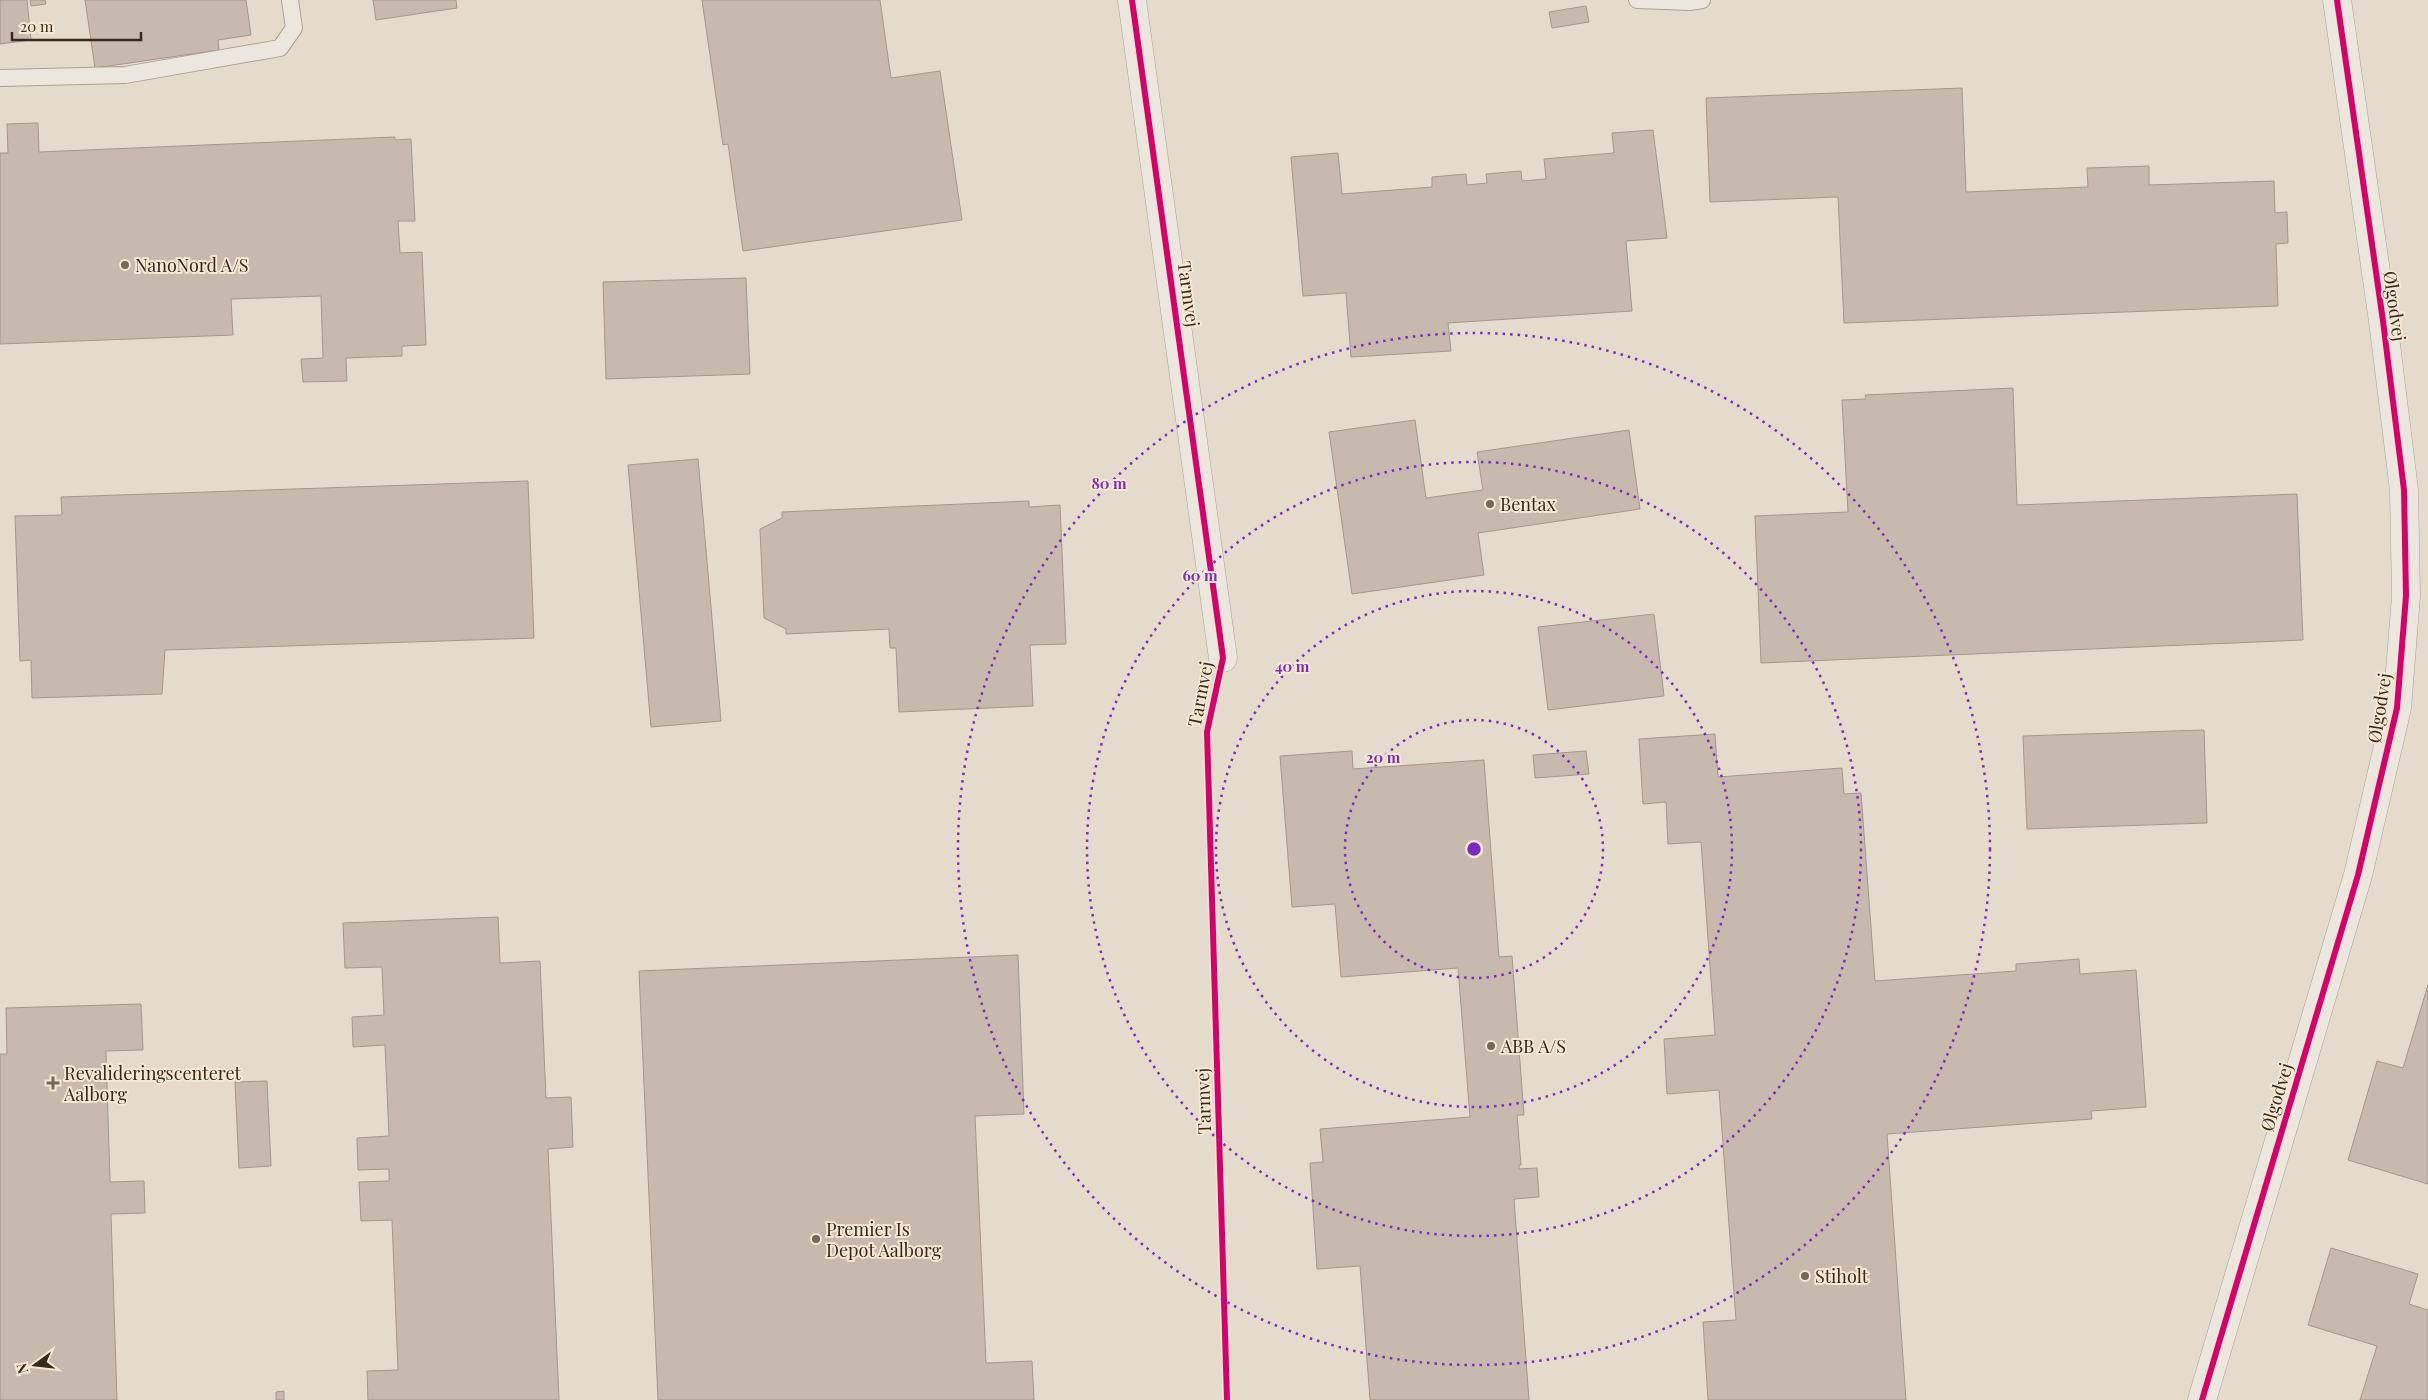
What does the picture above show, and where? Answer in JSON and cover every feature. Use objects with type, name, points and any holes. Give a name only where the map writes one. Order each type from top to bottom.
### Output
[{"type":"street","name":"Tarmvej","points":[[1132,0],[1223,658]]},
{"type":"street","name":"Ølgodvej","points":[[2202,1400],[2358,875],[2397,708],[2406,596],[2404,490],[2383,321],[2337,0]]},
{"type":"lane","points":[[0,78],[125,75],[280,48],[294,28],[290,0]]},
{"type":"lane","points":[[1637,0],[1690,2],[1702,0]]},
{"type":"building","points":[[0,0],[27,0],[31,40],[0,44]]},
{"type":"building","points":[[30,0],[45,0],[46,4],[31,6]]},
{"type":"building","points":[[85,0],[246,0],[251,35],[218,40],[219,50],[95,68]]},
{"type":"building","points":[[373,0],[456,0],[457,8],[376,20]]},
{"type":"building","points":[[702,0],[880,0],[891,78],[940,71],[962,220],[743,251],[728,144],[723,145]]},
{"type":"building","points":[[1586,6],[1589,22],[1552,28],[1549,12]]},
{"type":"building","points":[[1962,88],[1966,192],[2088,187],[2087,168],[2149,166],[2149,185],[2274,181],[2275,213],[2287,212],[2288,243],[2276,244],[2278,306],[1844,323],[1838,197],[1710,202],[1706,98]]},
{"type":"building","points":[[38,123],[39,152],[395,137],[395,140],[411,139],[415,221],[398,221],[400,253],[422,252],[426,345],[402,346],[402,356],[346,358],[347,381],[303,382],[301,359],[323,358],[321,296],[231,299],[233,335],[0,344],[0,153],[8,153],[7,124]]},
{"type":"building","points":[[1653,130],[1667,238],[1626,241],[1632,311],[1448,323],[1451,351],[1351,357],[1346,293],[1303,296],[1291,157],[1338,153],[1342,194],[1432,187],[1432,177],[1466,174],[1467,185],[1487,183],[1486,174],[1521,171],[1522,181],[1546,179],[1544,159],[1614,153],[1612,133]]},
{"type":"building","points":[[746,278],[750,374],[606,379],[603,282]]},
{"type":"building","points":[[2013,388],[2017,505],[2297,494],[2303,640],[1761,663],[1755,516],[1848,512],[1842,400],[1866,399],[1865,395]]},
{"type":"building","name":"Bentax","points":[[1415,420],[1426,498],[1483,490],[1477,452],[1629,430],[1640,509],[1478,533],[1484,575],[1352,594],[1329,432]]},
{"type":"building","points":[[698,459],[721,721],[651,727],[628,465]]},
{"type":"building","points":[[528,481],[534,638],[165,650],[162,694],[32,698],[31,660],[20,661],[15,516],[62,515],[61,497]]},
{"type":"building","points":[[1029,501],[1029,507],[1060,505],[1066,644],[1030,645],[1033,706],[899,712],[896,648],[890,648],[889,629],[786,634],[786,629],[764,618],[760,529],[782,518],[782,512]]},
{"type":"building","points":[[1654,614],[1664,696],[1548,710],[1538,627]]},
{"type":"building","points":[[2204,730],[2207,823],[2027,829],[2023,736]]},
{"type":"building","points":[[1715,734],[1718,777],[1842,768],[1844,794],[1861,793],[1875,981],[2016,971],[2016,964],[2079,959],[2080,974],[2136,970],[2146,1107],[2091,1111],[2092,1119],[1887,1134],[1906,1400],[1708,1400],[1703,1322],[1736,1320],[1719,1090],[1667,1094],[1664,1039],[1715,1035],[1701,842],[1668,844],[1666,802],[1643,804],[1639,739]]},
{"type":"building","name":"ABB A/S","points":[[1352,751],[1353,769],[1484,760],[1499,957],[1512,956],[1524,1115],[1517,1115],[1521,1165],[1519,1165],[1519,1169],[1537,1168],[1539,1197],[1514,1199],[1529,1400],[1370,1400],[1360,1266],[1317,1269],[1310,1163],[1323,1162],[1320,1129],[1470,1117],[1458,968],[1341,977],[1335,904],[1292,907],[1280,756]]},
{"type":"building","points":[[1586,751],[1589,774],[1535,778],[1533,755]]},
{"type":"building","points":[[498,917],[500,963],[540,961],[546,1098],[571,1097],[573,1147],[548,1149],[559,1400],[368,1400],[367,1371],[398,1370],[392,1220],[361,1221],[359,1182],[389,1181],[389,1169],[358,1170],[357,1138],[389,1136],[385,1045],[353,1047],[352,1017],[384,1015],[382,967],[345,968],[343,923]]},
{"type":"building","name":"Premier Is Depot Aalborg","points":[[1018,955],[1024,1114],[975,1116],[986,1363],[1032,1361],[1034,1400],[658,1400],[639,971]]},
{"type":"building","points":[[2428,985],[2428,1184],[2348,1160],[2377,1061],[2403,1068]]},
{"type":"building","points":[[141,1004],[143,1050],[106,1051],[110,1182],[144,1181],[145,1213],[111,1214],[117,1400],[0,1400],[0,1054],[7,1054],[6,1008]]},
{"type":"building","points":[[267,1081],[271,1166],[239,1168],[235,1082]]},
{"type":"building","points":[[2331,1248],[2418,1274],[2409,1304],[2428,1310],[2428,1400],[2360,1400],[2377,1346],[2308,1325]]},
{"type":"building","points":[[284,1391],[284,1400],[276,1400],[276,1392]]},
{"type":"cycle path","points":[[1132,0],[1223,658],[1207,732],[1227,1400]]},
{"type":"cycle path","points":[[2202,1400],[2358,875],[2397,708],[2406,596],[2404,490],[2383,321],[2337,0]]},
{"type":"place","name":"NanoNord A/S","points":[[125,265]]},
{"type":"place","name":"Bentax","points":[[1490,504]]},
{"type":"place","name":"ABB A/S","points":[[1491,1046]]},
{"type":"place","name":"Revalideringscenteret Aalborg","points":[[53,1083]]},
{"type":"place","name":"Premier Is Depot Aalborg","points":[[816,1239]]},
{"type":"place","name":"Stiholt","points":[[1805,1276]]}]
